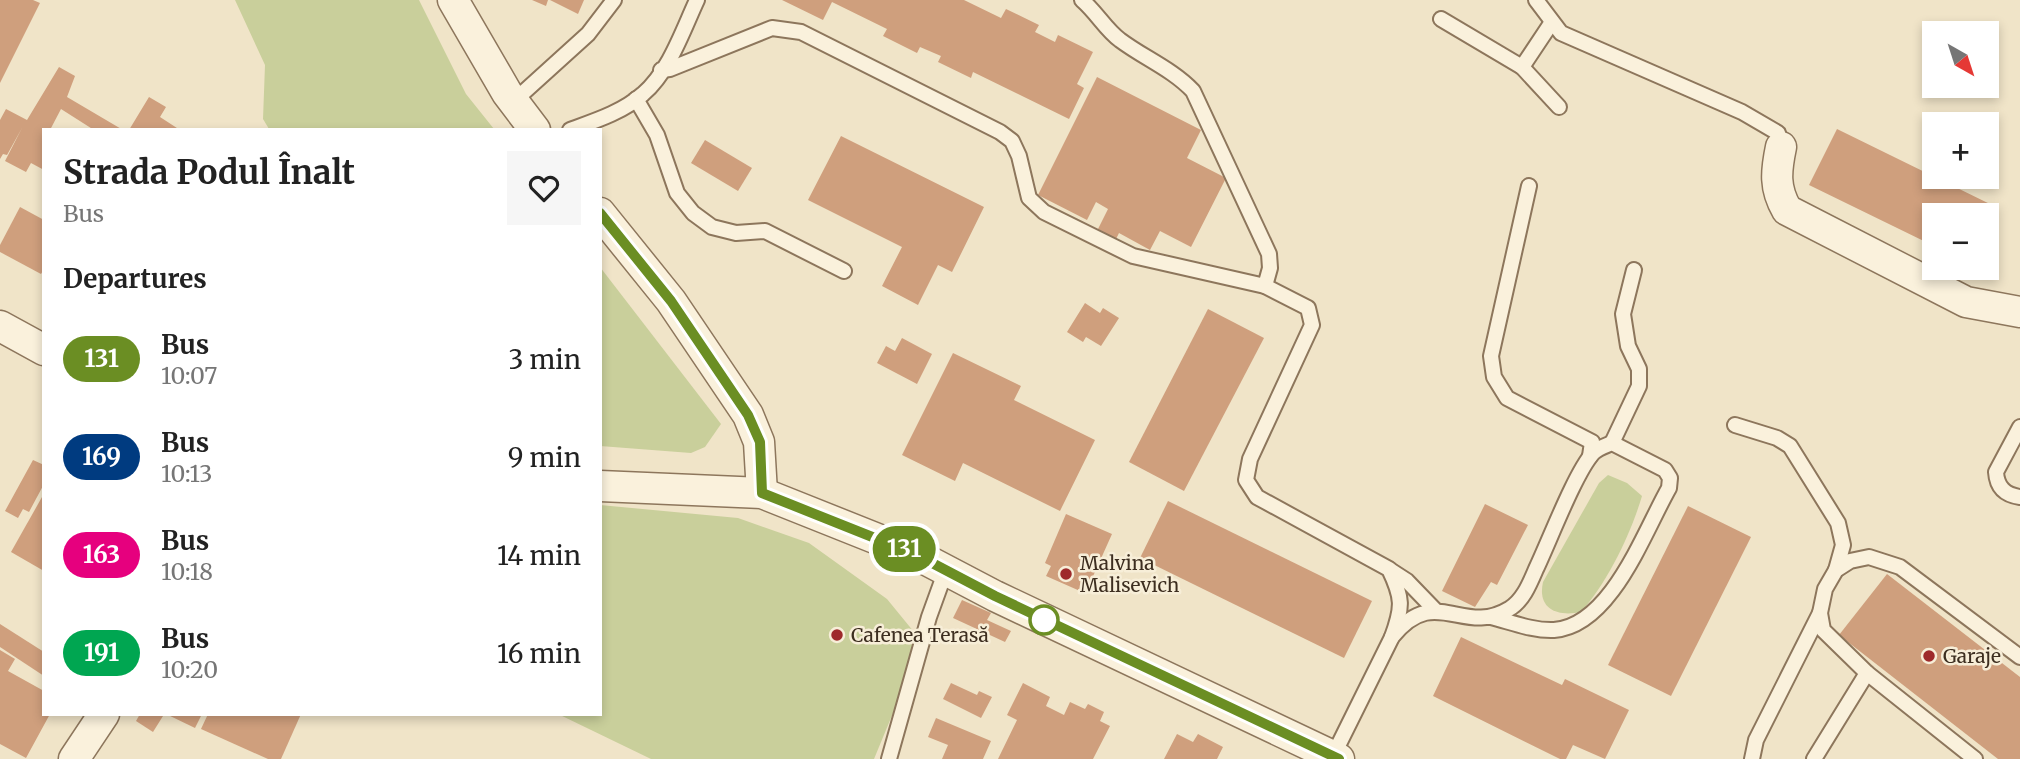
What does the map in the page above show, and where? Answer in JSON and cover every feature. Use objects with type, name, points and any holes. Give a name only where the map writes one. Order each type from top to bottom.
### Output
[{"type":"street","points":[[453,0],[514,101],[534,128]]},
{"type":"street","points":[[1781,147],[1776,173],[1778,194],[1787,210],[1966,302],[2020,312]]},
{"type":"street","points":[[602,215],[671,301],[748,415],[760,442],[762,493]]},
{"type":"street","points":[[0,326],[42,349]]},
{"type":"street","points":[[602,486],[762,493],[915,554],[995,596],[1336,758]]},
{"type":"street","points":[[75,759],[103,716]]},
{"type":"lane","points":[[514,101],[587,34],[614,0]]},
{"type":"lane","points":[[576,128],[606,117],[644,94],[662,69],[697,0]]},
{"type":"lane","points":[[1082,0],[1099,14],[1119,40],[1179,77],[1193,91],[1269,254],[1270,268],[1265,286]]},
{"type":"lane","points":[[1536,0],[1561,33],[1742,112],[1778,133],[1781,147]]},
{"type":"lane","points":[[1440,19],[1522,67],[1559,107]]},
{"type":"lane","points":[[1522,67],[1552,22]]},
{"type":"lane","points":[[662,69],[670,69],[772,28],[801,32],[1000,132],[1012,141],[1019,156],[1028,198],[1044,212],[1133,256],[1265,286],[1308,308],[1312,326],[1250,459],[1245,480],[1257,497],[1389,569],[1407,582],[1436,611]]},
{"type":"lane","points":[[636,99],[657,135],[677,193],[693,213],[712,227],[736,233],[765,231],[844,271]]},
{"type":"lane","points":[[1491,617],[1512,608],[1526,590],[1590,456],[1592,442],[1507,398],[1494,377],[1490,356],[1529,186]]},
{"type":"lane","points":[[1590,456],[1612,443],[1639,386],[1639,369],[1628,346],[1623,314],[1634,270]]},
{"type":"lane","points":[[1735,425],[1777,438],[1790,446],[1838,523],[1843,545],[1836,570],[1825,589],[1820,613],[1756,740],[1752,759]]},
{"type":"lane","points":[[2020,427],[1996,472],[2000,487],[2006,493],[2020,497]]},
{"type":"lane","points":[[1392,636],[1406,620],[1425,611],[1491,617],[1536,629],[1556,630],[1587,618],[1611,594],[1668,488],[1670,478],[1665,470],[1612,443]]},
{"type":"lane","points":[[1836,570],[1850,561],[1869,557],[1900,567],[2020,657]]},
{"type":"lane","points":[[1336,758],[1402,609],[1398,588],[1389,569]]},
{"type":"lane","points":[[889,759],[929,617],[946,570]]},
{"type":"lane","points":[[1820,613],[1823,630],[1867,673],[1975,759]]},
{"type":"lane","points":[[1814,759],[1867,673]]},
{"type":"green space","points":[[235,0],[419,0],[466,94],[493,128],[268,128],[263,119],[265,65]]},
{"type":"green space","points":[[602,270],[721,424],[705,447],[691,453],[602,446]]},
{"type":"green space","points":[[1608,475],[1627,483],[1642,496],[1637,511],[1625,542],[1591,600],[1581,612],[1557,612],[1546,605],[1543,599],[1543,582],[1599,483]]},
{"type":"green space","points":[[602,505],[738,518],[809,543],[887,599],[914,632],[912,667],[874,759],[651,759],[562,716],[602,716]]},
{"type":"building","points":[[0,0],[33,0],[40,3],[0,83]]},
{"type":"building","points":[[532,0],[548,0],[546,6]]},
{"type":"building","points":[[550,0],[584,0],[578,14]]},
{"type":"building","points":[[782,0],[964,0],[1001,18],[1006,9],[1039,25],[1035,32],[1055,42],[1058,35],[1093,52],[1077,84],[1084,88],[1069,119],[973,72],[971,78],[938,62],[941,56],[920,47],[917,53],[883,36],[887,29],[832,2],[823,20]]},
{"type":"building","points":[[59,67],[75,76],[67,97],[120,128],[91,128],[61,109],[51,128],[42,128],[42,169],[31,163],[26,172],[5,161],[22,128],[7,155],[3,154],[0,159],[0,120],[6,109],[27,120]]},
{"type":"building","points":[[1097,77],[1201,130],[1187,158],[1226,178],[1191,247],[1160,231],[1150,250],[1119,233],[1116,239],[1098,229],[1108,209],[1096,202],[1087,220],[1038,195]]},
{"type":"building","points":[[149,97],[166,107],[160,117],[177,128],[130,128]]},
{"type":"building","points":[[1837,129],[1922,171],[1922,189],[1959,189],[1988,203],[1922,203],[1922,240],[1809,185]]},
{"type":"building","points":[[841,136],[984,207],[952,272],[938,265],[918,305],[882,286],[902,247],[808,200]]},
{"type":"building","points":[[705,140],[752,168],[738,191],[691,163]]},
{"type":"building","points":[[20,207],[42,219],[41,274],[0,252],[0,245]]},
{"type":"building","points":[[1085,303],[1100,313],[1103,308],[1119,318],[1101,346],[1086,337],[1083,342],[1067,332]]},
{"type":"building","points":[[1208,309],[1264,338],[1184,491],[1129,462]]},
{"type":"building","points":[[902,338],[932,354],[917,384],[877,363],[886,346],[895,351]]},
{"type":"building","points":[[953,353],[1021,386],[1014,400],[1095,440],[1060,511],[963,463],[955,481],[902,455]]},
{"type":"building","points":[[33,460],[42,464],[42,488],[29,512],[23,509],[18,518],[5,511]]},
{"type":"building","points":[[42,497],[42,570],[11,552]]},
{"type":"building","points":[[1168,501],[1372,601],[1344,658],[1140,558]]},
{"type":"building","points":[[1485,504],[1528,525],[1497,585],[1491,582],[1475,607],[1442,591]]},
{"type":"building","points":[[1688,506],[1751,537],[1671,696],[1608,665]]},
{"type":"building","points":[[1066,514],[1112,534],[1090,583],[1084,581],[1080,591],[1046,576],[1051,566],[1045,563]]},
{"type":"building","name":"Garaje","points":[[1887,574],[2020,677],[2020,759],[1998,759],[1839,635]]},
{"type":"building","points":[[962,600],[991,613],[987,620],[1011,631],[1005,642],[953,618]]},
{"type":"building","points":[[0,624],[42,651],[42,675],[0,647]]},
{"type":"building","points":[[1461,637],[1562,685],[1565,679],[1629,710],[1605,759],[1573,745],[1566,759],[1560,759],[1433,696]]},
{"type":"building","points":[[0,650],[15,659],[8,671],[42,690],[42,716],[49,716],[26,758],[0,744]]},
{"type":"building","points":[[951,683],[977,695],[979,691],[992,697],[981,718],[943,699]]},
{"type":"building","points":[[1023,683],[1050,697],[1046,706],[1064,715],[1070,702],[1085,709],[1088,704],[1104,712],[1100,721],[1110,726],[1093,759],[998,759],[1017,720],[1007,715]]},
{"type":"building","points":[[139,716],[163,716],[153,732],[136,721]]},
{"type":"building","points":[[170,716],[201,716],[195,728]]},
{"type":"building","points":[[207,716],[300,716],[281,759],[268,759],[201,729]]},
{"type":"building","points":[[936,718],[991,741],[983,759],[942,759],[948,745],[928,737]]},
{"type":"building","points":[[1177,734],[1193,742],[1198,734],[1223,747],[1217,759],[1164,759]]},
{"type":"bus line","name":"131","points":[[602,215],[671,301],[748,415],[760,442],[762,493],[915,554],[995,596],[1339,759]]},
{"type":"place","name":"Malvina Malisevich","points":[[1066,574]]},
{"type":"place","name":"Cafenea Terasă","points":[[837,635]]},
{"type":"place","name":"Garaje","points":[[1929,656]]}]
